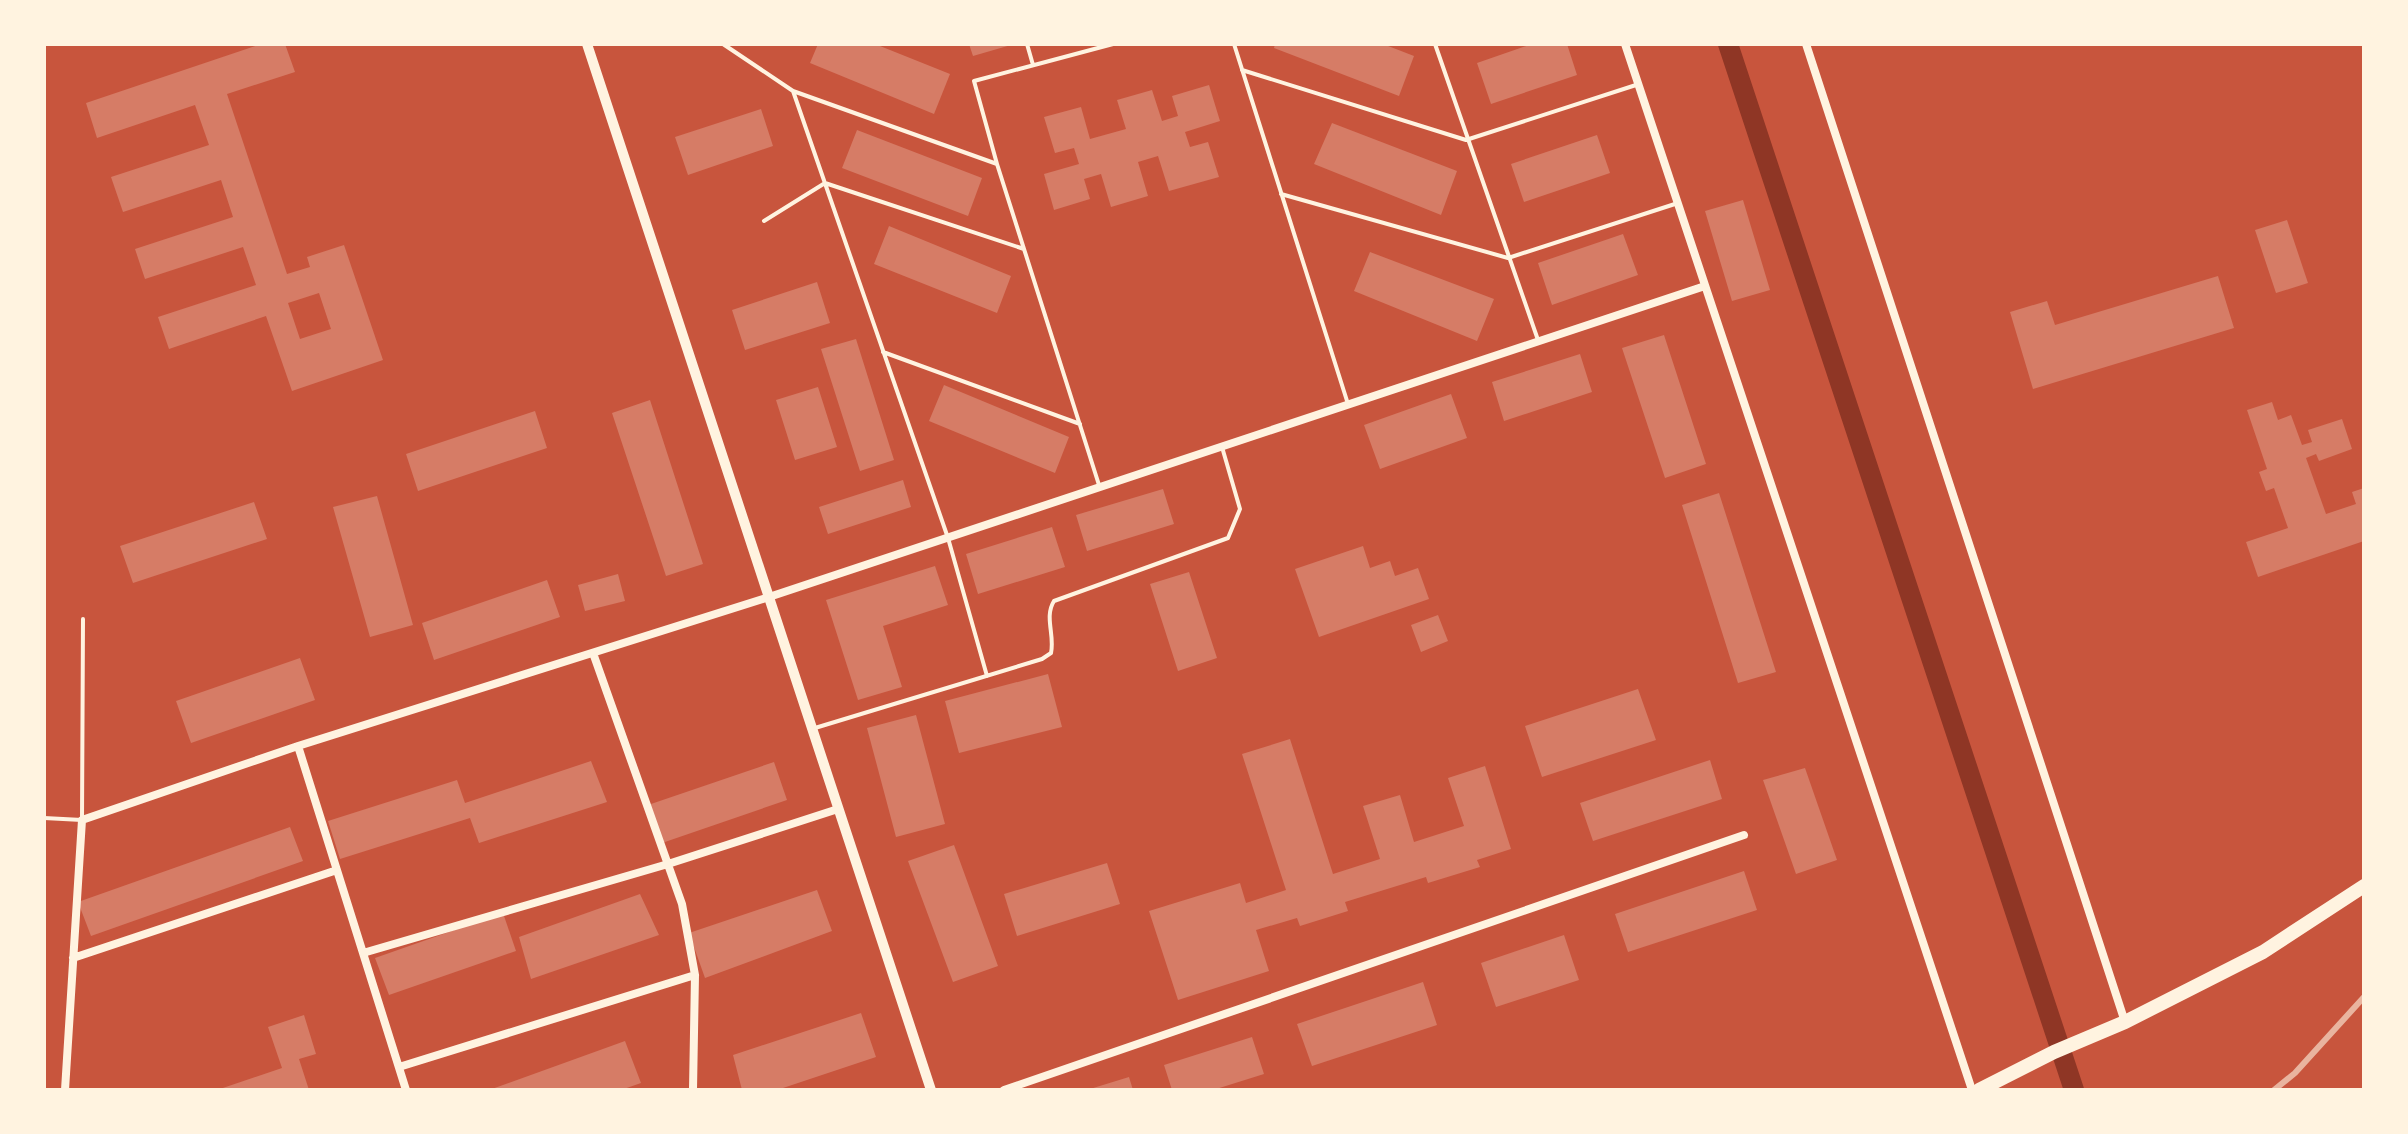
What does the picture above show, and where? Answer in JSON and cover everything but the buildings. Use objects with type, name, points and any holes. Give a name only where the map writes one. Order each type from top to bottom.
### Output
[{"type":"main road","points":[[1979,1090],[2054,1052],[2125,1022],[2263,952],[2364,886]]},
{"type":"street","points":[[1625,44],[1972,1090]]},
{"type":"street","points":[[1806,44],[2125,1022]]},
{"type":"street","points":[[590,45],[931,1090]]},
{"type":"street","points":[[65,1090],[82,820],[298,746],[769,597],[1705,286]]},
{"type":"street","points":[[593,653],[682,904],[695,975],[693,1090]]},
{"type":"street","points":[[298,746],[406,1090]]},
{"type":"street","points":[[363,953],[668,864],[838,809]]},
{"type":"street","points":[[1004,1090],[1744,835]]},
{"type":"street","points":[[73,958],[337,870]]},
{"type":"street","points":[[399,1067],[695,975]]},
{"type":"lane","points":[[723,44],[793,91],[997,164]]},
{"type":"lane","points":[[1027,44],[1033,65]]},
{"type":"lane","points":[[1100,487],[997,164],[974,81],[1113,44]]},
{"type":"lane","points":[[1234,44],[1348,405]]},
{"type":"lane","points":[[1435,44],[1538,342]]},
{"type":"lane","points":[[1242,70],[1466,140],[1638,84]]},
{"type":"lane","points":[[793,91],[948,538],[987,676]]},
{"type":"lane","points":[[764,221],[825,183]]},
{"type":"lane","points":[[825,183],[1024,249]]},
{"type":"lane","points":[[1281,194],[1508,258],[1678,203]]},
{"type":"lane","points":[[883,352],[1080,424]]},
{"type":"lane","points":[[812,729],[1042,659],[1051,653],[1053,644],[1050,609],[1054,601],[1228,538],[1240,509],[1222,447]]},
{"type":"lane","points":[[44,818],[82,820],[83,619]]},
{"type":"waterway","points":[[1728,44],[2074,1090]]},
{"type":"railway","points":[[2274,1090],[2295,1073],[2364,997]]}]
